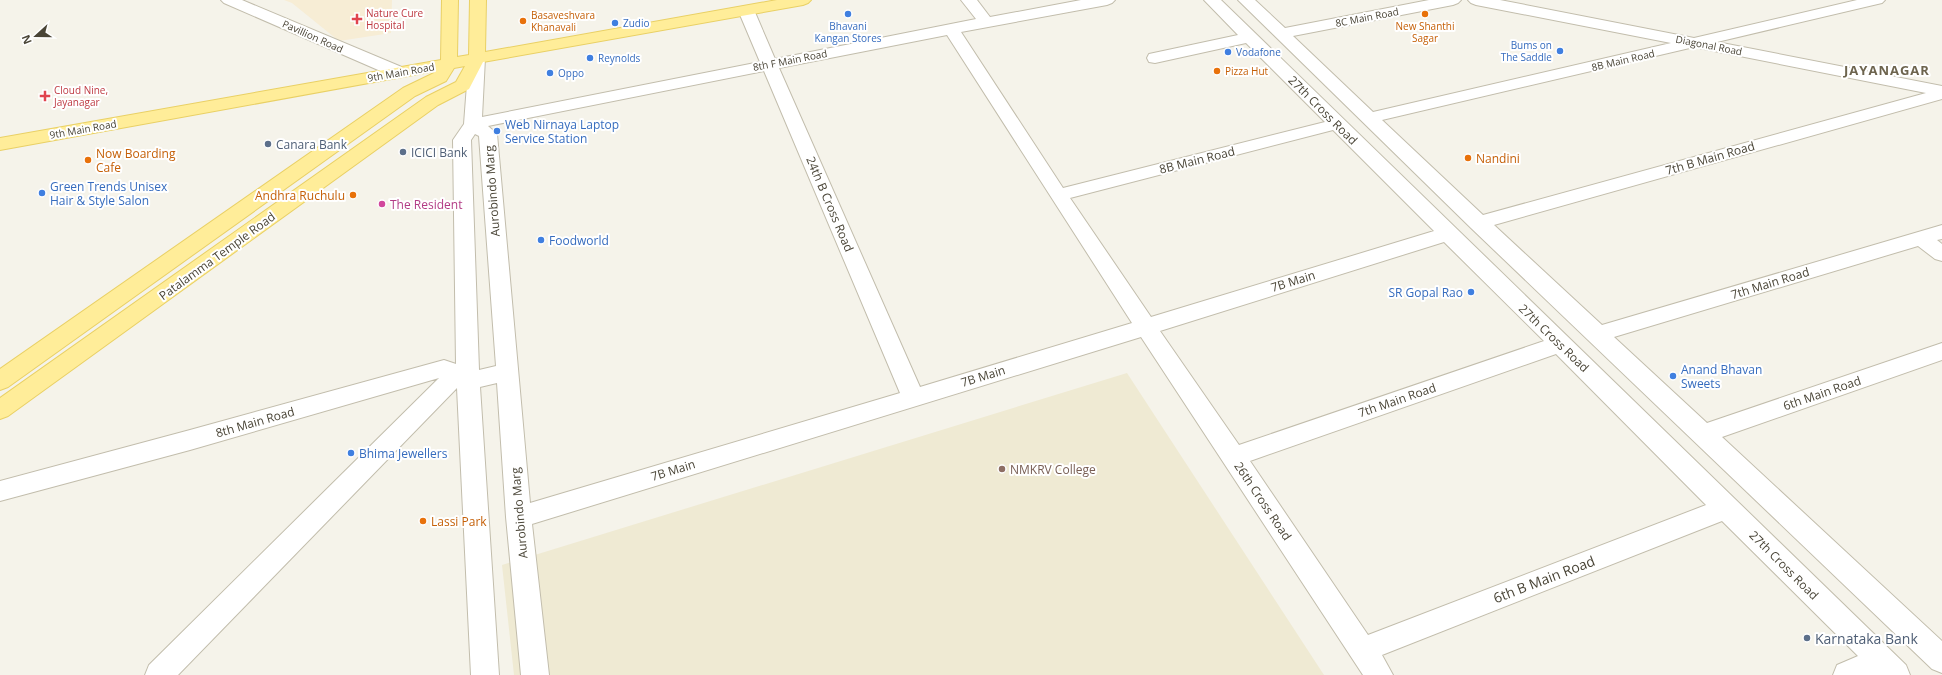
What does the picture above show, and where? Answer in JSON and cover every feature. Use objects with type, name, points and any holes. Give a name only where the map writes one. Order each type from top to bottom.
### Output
[{"type":"main road","points":[[449,63],[450,0]]},
{"type":"main road","points":[[477,58],[478,0]]},
{"type":"main road","name":"9th Main Road","points":[[0,144],[803,0]]},
{"type":"main road","name":"Patalamma Temple Road","points":[[0,410],[432,101],[463,85],[477,58]]},
{"type":"main road","name":"Patalamma Temple Road","points":[[0,381],[409,92],[440,77],[449,63]]},
{"type":"street","name":"Pavillion Road","points":[[228,0],[398,72]]},
{"type":"street","points":[[969,0],[986,22]]},
{"type":"street","name":"8th F Main Road","points":[[473,124],[770,64],[1107,0]]},
{"type":"street","name":"27th Cross Road","points":[[1212,0],[1447,234],[1888,668]]},
{"type":"street","name":"27th Cross Road","points":[[1246,0],[1478,223],[1599,334],[1942,660]]},
{"type":"street","name":"8C Main Road","points":[[1281,34],[1453,0]]},
{"type":"street","name":"Diagonal Road","points":[[1476,0],[1697,42],[1942,92]]},
{"type":"street","name":"8B Main Road","points":[[1369,118],[1877,0]]},
{"type":"street","name":"24th B Cross Road","points":[[746,10],[913,397]]},
{"type":"street","name":"26th Cross Road","points":[[951,29],[1058,195],[1379,675]]},
{"type":"street","points":[[1155,58],[1250,37]]},
{"type":"street","points":[[477,58],[473,124],[462,140],[462,378],[484,675]]},
{"type":"street","name":"7th B Main Road","points":[[1478,223],[1942,92]]},
{"type":"street","name":"Aurobindo Marg","points":[[473,124],[488,134],[519,517],[535,675]]},
{"type":"street","name":"8B Main Road","points":[[1058,195],[1337,124]]},
{"type":"street","name":"7th Main Road","points":[[1599,334],[1942,232]]},
{"type":"street","name":"7B Main","points":[[519,517],[1447,234]]},
{"type":"street","points":[[1920,238],[1942,254]]},
{"type":"street","name":"7th Main Road","points":[[1234,457],[1560,344]]},
{"type":"street","name":"6th Main Road","points":[[1703,434],[1942,352]]},
{"type":"street","name":"8th Main Road","points":[[0,491],[190,440],[444,368],[462,378],[507,372]]},
{"type":"street","points":[[159,675],[462,378]]},
{"type":"street","name":"6th B Main Road","points":[[1362,650],[1726,508]]},
{"type":"street","points":[[1847,675],[1888,668]]},
{"type":"shaded area","points":[[284,0],[392,0],[391,33],[339,41],[292,3]]},
{"type":"shaded area","name":"NMKRV College","points":[[1127,373],[1324,675],[514,675],[502,565]]},
{"type":"place","name":"Bhavani Kangan Stores","points":[[848,14]]},
{"type":"place","name":"New Shanthi Sagar","points":[[1425,14]]},
{"type":"place","name":"Nature Cure Hospital","points":[[357,19]]},
{"type":"place","name":"Basaveshvara Khanavali","points":[[523,21]]},
{"type":"place","name":"Zudio","points":[[615,23]]},
{"type":"place","name":"Bums on The Saddle","points":[[1560,51]]},
{"type":"place","name":"Vodafone","points":[[1228,52]]},
{"type":"place","name":"Reynolds","points":[[590,58]]},
{"type":"place","name":"Pizza Hut","points":[[1217,71]]},
{"type":"place","name":"Oppo","points":[[550,73]]},
{"type":"place","name":"Cloud Nine, Jayanagar","points":[[45,96]]},
{"type":"place","name":"Web Nirnaya Laptop Service Station","points":[[497,131]]},
{"type":"place","name":"Canara Bank","points":[[268,144]]},
{"type":"place","name":"ICICI Bank","points":[[403,152]]},
{"type":"place","name":"Nandini","points":[[1468,158]]},
{"type":"place","name":"Now Boarding Cafe","points":[[88,160]]},
{"type":"place","name":"Green Trends Unisex Hair & Style Salon","points":[[42,193]]},
{"type":"place","name":"Andhra Ruchulu","points":[[353,195]]},
{"type":"place","name":"The Resident","points":[[382,204]]},
{"type":"place","name":"Foodworld","points":[[541,240]]},
{"type":"place","name":"SR Gopal Rao","points":[[1471,292]]},
{"type":"place","name":"Anand Bhavan Sweets","points":[[1673,376]]},
{"type":"place","name":"Bhima Jewellers","points":[[351,453]]},
{"type":"place","name":"NMKRV College","points":[[1002,469]]},
{"type":"place","name":"Lassi Park","points":[[423,521]]},
{"type":"place","name":"Karnataka Bank","points":[[1807,638]]},
{"type":"district","name":"JAYANAGAR","points":[[1887,70]]}]
